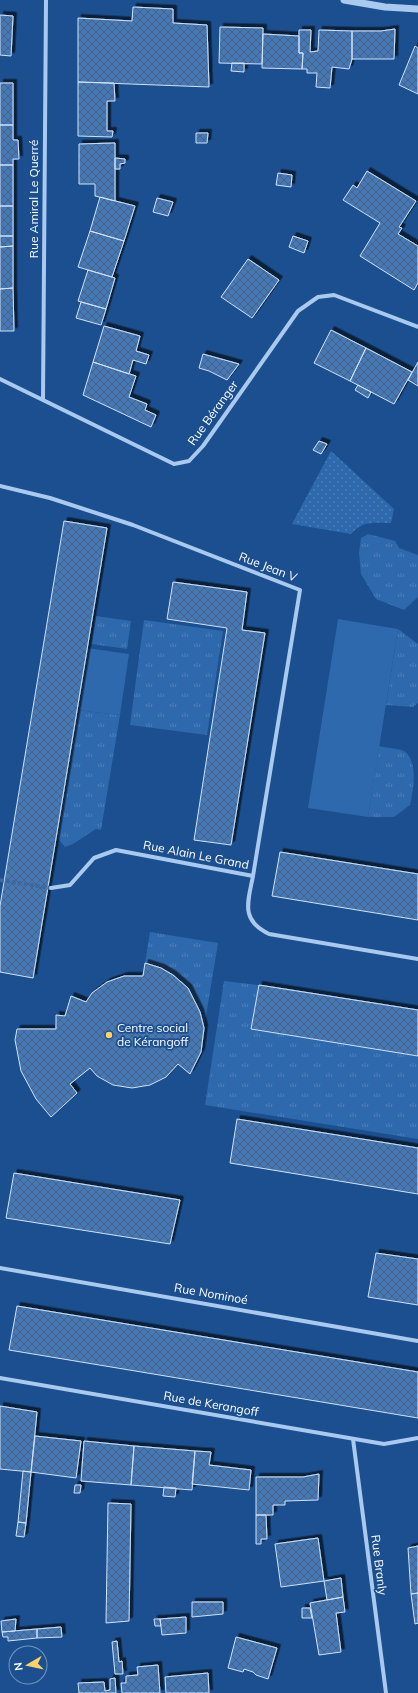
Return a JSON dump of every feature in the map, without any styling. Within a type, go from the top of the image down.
[{"type":"street","name":"Rue Amiral Le Querré","points":[[43,399],[46,0]]},
{"type":"street","points":[[344,0],[385,7],[418,9]]},
{"type":"street","name":"Rue Béranger","points":[[0,379],[174,464],[189,461],[203,446],[298,311],[318,296],[334,295],[418,327]]},
{"type":"street","name":"Rue Jean V","points":[[0,486],[50,498],[134,525],[300,590],[253,876]]},
{"type":"street","name":"Rue Alain Le Grand","points":[[51,888],[70,885],[94,858],[116,850],[253,876],[248,899],[249,918],[258,929],[269,934],[418,959]]},
{"type":"street","name":"Rue Nominoé","points":[[0,1268],[418,1341]]},
{"type":"street","name":"Rue de Kerangoff","points":[[0,1378],[384,1444],[418,1438]]},
{"type":"street","name":"Rue Branly","points":[[353,1439],[386,1693]]},
{"type":"green space","points":[[331,451],[394,509],[391,523],[364,524],[351,534],[292,524]]},
{"type":"green space","points":[[368,534],[395,541],[399,548],[418,555],[418,597],[404,610],[376,599],[361,574],[359,553],[361,538]]},
{"type":"green space","points":[[96,616],[131,621],[127,649],[92,644]]},
{"type":"green space","points":[[338,619],[398,629],[368,817],[308,808]]},
{"type":"green space","points":[[144,620],[223,631],[207,735],[130,725]]},
{"type":"green space","points":[[398,629],[418,644],[418,703],[413,707],[386,705]]},
{"type":"green space","points":[[87,648],[129,654],[120,715],[77,710]]},
{"type":"green space","points":[[77,710],[120,715],[101,830],[96,829],[73,844],[65,847],[56,836]]},
{"type":"green space","points":[[379,746],[404,751],[408,755],[413,768],[414,783],[410,805],[394,817],[368,817]]},
{"type":"green space","points":[[150,932],[218,943],[204,1028],[201,1016],[185,986],[168,972],[145,963]]},
{"type":"green space","points":[[224,981],[259,985],[251,1029],[418,1056],[418,1139],[205,1105]]},
{"type":"building","points":[[133,7],[173,9],[173,23],[207,25],[209,87],[78,82],[78,18],[132,21]]},
{"type":"building","points":[[0,15],[13,16],[11,56],[0,55]]},
{"type":"building","points":[[220,27],[263,28],[262,64],[219,63]]},
{"type":"building","points":[[395,29],[394,59],[352,59],[352,31],[381,31]]},
{"type":"building","points":[[299,30],[311,30],[310,52],[318,51],[319,30],[352,31],[352,59],[349,69],[332,67],[330,88],[316,87],[317,73],[307,73],[307,69],[302,69],[303,53],[299,53]]},
{"type":"building","points":[[263,34],[299,36],[299,53],[303,53],[302,69],[262,68]]},
{"type":"building","points":[[415,46],[418,48],[418,94],[399,85]]},
{"type":"building","points":[[232,63],[244,63],[244,72],[231,71]]},
{"type":"building","points":[[78,82],[114,83],[115,101],[107,101],[107,131],[113,131],[112,137],[78,136]]},
{"type":"building","points":[[0,83],[13,83],[13,125],[0,125]]},
{"type":"building","points":[[0,125],[13,125],[13,140],[18,140],[19,159],[13,159],[13,165],[0,165]]},
{"type":"building","points":[[196,133],[208,133],[207,143],[196,143]]},
{"type":"building","points":[[115,143],[115,201],[95,196],[95,184],[79,184],[79,144]]},
{"type":"building","points":[[115,158],[125,159],[125,163],[120,164],[120,169],[115,169]]},
{"type":"building","points":[[0,165],[13,165],[13,206],[0,206]]},
{"type":"building","points":[[367,171],[416,201],[399,227],[402,228],[398,234],[418,246],[418,283],[414,290],[360,256],[380,223],[343,200],[353,185],[357,188]]},
{"type":"building","points":[[278,173],[292,175],[291,187],[276,185]]},
{"type":"building","points":[[100,197],[135,206],[124,241],[90,231]]},
{"type":"building","points":[[157,198],[173,202],[168,216],[153,212]]},
{"type":"building","points":[[0,206],[13,206],[13,236],[0,236]]},
{"type":"building","points":[[90,231],[124,241],[112,277],[78,267]]},
{"type":"building","points":[[0,236],[13,236],[13,246],[0,247]]},
{"type":"building","points":[[293,236],[308,241],[304,253],[289,247]]},
{"type":"building","points":[[13,246],[13,288],[0,289],[0,247]]},
{"type":"building","points":[[248,259],[279,280],[252,318],[221,297]]},
{"type":"building","points":[[88,270],[115,278],[106,309],[78,301]]},
{"type":"building","points":[[13,288],[14,331],[0,331],[0,289]]},
{"type":"building","points":[[81,302],[106,309],[101,325],[76,318]]},
{"type":"building","points":[[104,326],[140,336],[136,351],[149,355],[146,364],[133,360],[129,374],[93,362]]},
{"type":"building","points":[[331,330],[366,348],[350,381],[314,363]]},
{"type":"building","points":[[366,348],[412,372],[394,404],[350,381]]},
{"type":"building","points":[[203,354],[239,364],[227,380],[199,368]]},
{"type":"building","points":[[93,362],[136,376],[129,397],[147,404],[145,410],[156,415],[151,427],[83,395]]},
{"type":"building","points":[[418,362],[418,386],[408,380]]},
{"type":"building","points":[[358,385],[371,392],[368,398],[355,390]]},
{"type":"building","points":[[319,441],[327,444],[321,454],[313,450]]},
{"type":"building","points":[[64,521],[107,528],[33,978],[0,972],[0,906]]},
{"type":"building","points":[[173,582],[247,592],[242,630],[265,633],[231,845],[194,840],[227,628],[167,619]]},
{"type":"building","points":[[280,852],[418,874],[418,920],[272,896]]},
{"type":"building","name":"Centre social de Kérangoff","points":[[145,963],[161,968],[173,975],[188,988],[200,1012],[204,1028],[201,1052],[190,1074],[178,1064],[166,1077],[150,1085],[132,1088],[113,1085],[97,1076],[90,1068],[70,1084],[77,1093],[51,1117],[36,1099],[21,1071],[15,1040],[17,1029],[56,1029],[56,1015],[65,1016],[71,996],[86,1002],[92,993],[107,982],[124,976],[143,976]]},
{"type":"building","points":[[259,985],[418,1010],[418,1056],[251,1029]]},
{"type":"building","points":[[237,1119],[418,1148],[418,1194],[230,1163]]},
{"type":"building","points":[[14,1173],[180,1200],[170,1244],[6,1218]]},
{"type":"building","points":[[376,1253],[418,1259],[418,1305],[368,1297]]},
{"type":"building","points":[[17,1306],[418,1372],[418,1418],[9,1350]]},
{"type":"building","points":[[0,1406],[37,1412],[31,1472],[0,1469]]},
{"type":"building","points":[[35,1436],[81,1441],[76,1478],[31,1472]]},
{"type":"building","points":[[84,1441],[134,1446],[131,1485],[81,1481]]},
{"type":"building","points":[[134,1446],[195,1451],[192,1490],[131,1485]]},
{"type":"building","points":[[195,1451],[211,1452],[209,1465],[251,1470],[249,1490],[192,1484]]},
{"type":"building","points":[[23,1471],[31,1472],[26,1523],[18,1522]]},
{"type":"building","points":[[319,1474],[318,1500],[285,1501],[285,1505],[273,1505],[273,1515],[256,1515],[256,1477],[303,1477]]},
{"type":"building","points":[[75,1485],[81,1485],[80,1493],[74,1493]]},
{"type":"building","points":[[164,1487],[176,1488],[175,1497],[163,1496]]},
{"type":"building","points":[[108,1503],[131,1504],[129,1621],[106,1623]]},
{"type":"building","points":[[256,1515],[266,1515],[267,1539],[261,1539],[261,1544],[256,1544]]},
{"type":"building","points":[[18,1522],[26,1523],[24,1537],[16,1536]]},
{"type":"building","points":[[318,1538],[324,1581],[281,1587],[275,1544]]},
{"type":"building","points":[[418,1546],[418,1593],[411,1594],[408,1548]]},
{"type":"building","points":[[341,1578],[343,1597],[327,1600],[324,1581]]},
{"type":"building","points":[[418,1593],[418,1623],[415,1624],[411,1594]]},
{"type":"building","points":[[343,1597],[345,1612],[336,1613],[341,1652],[319,1655],[310,1603]]},
{"type":"building","points":[[192,1602],[223,1602],[223,1614],[192,1617]]},
{"type":"building","points":[[302,1608],[310,1608],[312,1618],[302,1618]]},
{"type":"building","points":[[186,1617],[186,1633],[162,1635],[160,1619]]},
{"type":"building","points":[[16,1619],[15,1631],[2,1632],[1,1621]]},
{"type":"building","points":[[154,1619],[160,1619],[161,1626],[155,1626]]},
{"type":"building","points":[[61,1627],[62,1637],[37,1638],[37,1629]]},
{"type":"building","points":[[37,1629],[37,1638],[8,1641],[8,1637],[3,1637],[2,1632]]},
{"type":"building","points":[[236,1637],[277,1648],[268,1679],[244,1669],[243,1672],[228,1668]]},
{"type":"building","points":[[117,1641],[119,1662],[122,1661],[123,1674],[115,1674],[112,1642]]},
{"type":"building","points":[[158,1665],[160,1693],[122,1693],[121,1683],[126,1683],[126,1676],[138,1675],[137,1667]]},
{"type":"building","points":[[208,1673],[209,1693],[166,1693],[165,1677]]},
{"type":"building","points":[[115,1678],[116,1693],[79,1693],[78,1683],[104,1682],[105,1691],[110,1690],[110,1679]]},
{"type":"tunnel","points":[[0,880],[51,888]]},
{"type":"place","name":"Centre social de Kérangoff","points":[[109,1035]]}]
